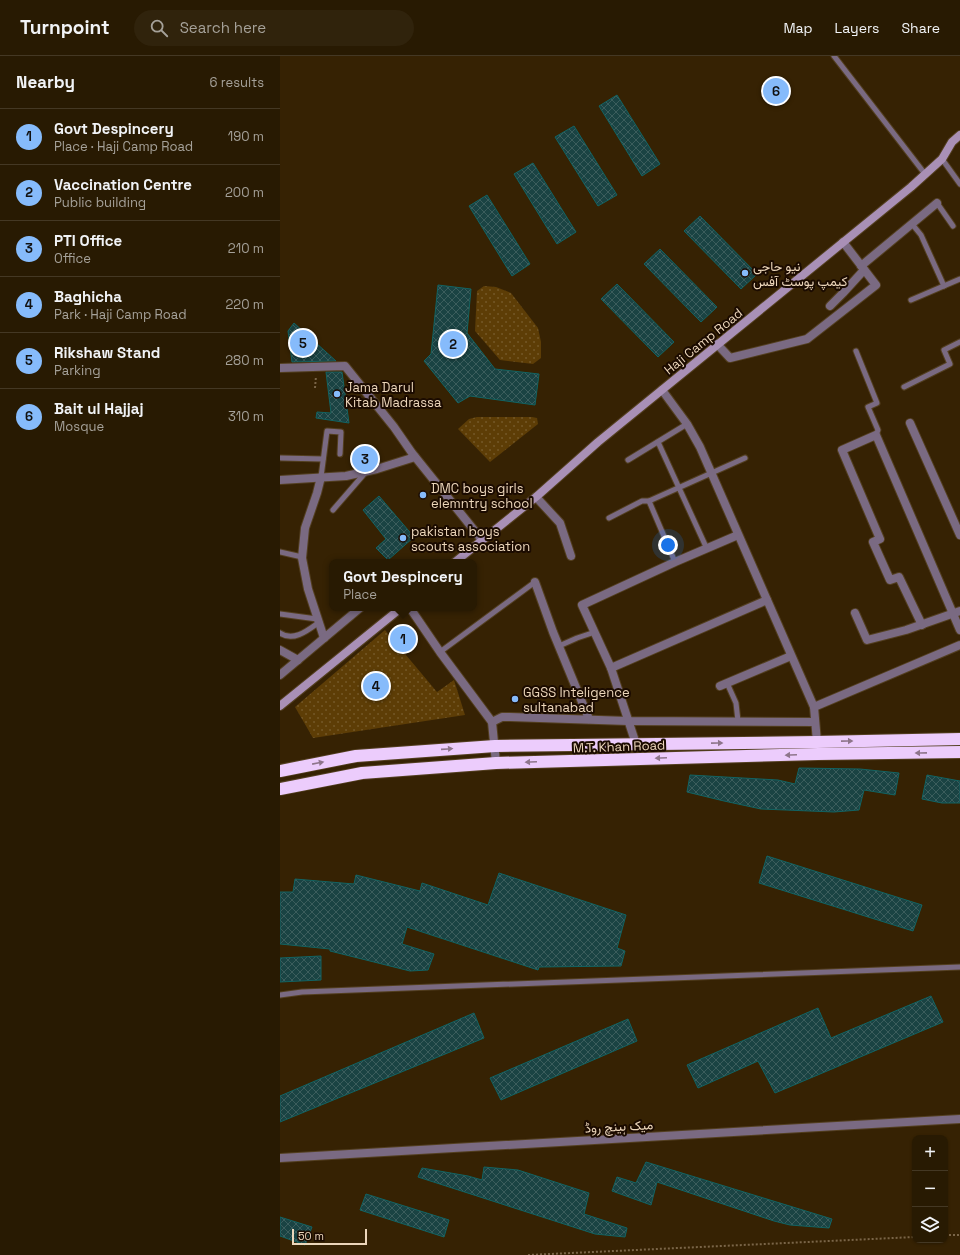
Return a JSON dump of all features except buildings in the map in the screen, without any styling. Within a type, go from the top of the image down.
[{"type":"highway","name":"M.T. Khan Road","points":[[280,771],[356,756],[495,746],[960,739]]},
{"type":"highway","name":"M.T. Khan Road","points":[[280,789],[362,773],[496,763],[818,754],[960,752]]},
{"type":"street","name":"Haji Camp Road","points":[[459,559],[536,497],[598,442],[925,174],[942,159],[952,142],[960,135]]},
{"type":"street","points":[[830,306],[843,293],[862,268],[937,203]]},
{"type":"street","points":[[717,344],[730,358],[807,339],[876,285],[842,242]]},
{"type":"street","points":[[280,368],[345,366],[389,421],[415,457],[482,540]]},
{"type":"street","points":[[662,390],[687,424],[700,447],[712,474],[814,707],[817,742]]},
{"type":"street","points":[[910,423],[960,535]]},
{"type":"street","points":[[922,625],[899,577],[890,580],[873,542],[880,538],[842,450],[876,435],[957,613],[960,630]]},
{"type":"street","points":[[280,480],[346,476],[377,469],[415,457]]},
{"type":"street","points":[[321,478],[305,528],[302,556],[308,589],[324,638]]},
{"type":"street","points":[[536,497],[560,523],[570,556]]},
{"type":"street","points":[[636,744],[611,668],[582,605],[674,562],[738,535]]},
{"type":"street","points":[[535,582],[589,719]]},
{"type":"street","points":[[611,668],[767,600]]},
{"type":"street","points":[[280,675],[356,611]]},
{"type":"street","points":[[280,706],[396,611]]},
{"type":"street","points":[[412,611],[440,652],[492,722],[496,763]]},
{"type":"street","points":[[855,613],[867,640],[922,625],[957,613]]},
{"type":"street","points":[[814,707],[960,645]]},
{"type":"street","points":[[280,650],[298,660]]},
{"type":"street","points":[[724,685],[792,656]]},
{"type":"street","points":[[492,722],[502,717],[628,721],[815,722]]},
{"type":"street","name":"میک ہینچ روڈ","points":[[280,1158],[960,1119]]},
{"type":"lane","points":[[834,56],[925,174]]},
{"type":"lane","points":[[942,159],[960,184]]},
{"type":"lane","points":[[937,203],[953,226]]},
{"type":"lane","points":[[912,224],[921,235],[944,286]]},
{"type":"lane","points":[[911,300],[960,279]]},
{"type":"lane","points":[[904,387],[950,364],[944,350],[960,342]]},
{"type":"lane","points":[[856,351],[877,403],[868,407],[878,430],[876,435]]},
{"type":"lane","points":[[628,460],[687,424]]},
{"type":"lane","points":[[321,478],[327,430],[341,432],[340,454]]},
{"type":"lane","points":[[658,442],[707,548]]},
{"type":"lane","points":[[281,458],[323,459]]},
{"type":"lane","points":[[609,518],[642,501],[649,501],[745,458]]},
{"type":"lane","points":[[332,510],[365,472]]},
{"type":"lane","points":[[649,501],[674,562]]},
{"type":"lane","points":[[280,552],[302,556]]},
{"type":"lane","points":[[440,652],[535,582]]},
{"type":"lane","points":[[280,614],[318,621]]},
{"type":"lane","points":[[280,633],[285,636],[293,637],[318,621]]},
{"type":"lane","points":[[559,646],[595,632]]},
{"type":"lane","points":[[724,685],[736,703],[738,721]]},
{"type":"lane","points":[[280,995],[302,992],[960,967]]},
{"type":"path","points":[[315,388],[317,367]]},
{"type":"path","points":[[948,1235],[960,1235]]},
{"type":"path","points":[[528,1255],[912,1237]]},
{"type":"shaded area","points":[[484,286],[496,287],[511,293],[538,328],[541,342],[541,358],[533,364],[500,360],[475,331],[477,291]]},
{"type":"shaded area","points":[[477,417],[532,417],[537,418],[538,424],[490,462],[458,429],[469,419]]},
{"type":"shaded area","points":[[385,630],[437,692],[454,680],[465,715],[313,738],[295,707]]},
{"type":"place","name":"Bait ul Hajjaj","points":[[776,91]]},
{"type":"place","name":"نیو حاجی کیمپ پوسٹ آفس","points":[[745,273]]},
{"type":"place","name":"Rikshaw Stand","points":[[303,343]]},
{"type":"place","name":"Vaccination Centre","points":[[453,344]]},
{"type":"place","name":"Jama Darul Kitab Madrassa","points":[[337,394]]},
{"type":"place","name":"PTI Office","points":[[365,459]]},
{"type":"place","name":"DMC boys girls elemntry school","points":[[423,495]]},
{"type":"place","name":"pakistan boys scouts association","points":[[403,538]]},
{"type":"place","name":"Govt Despincery","points":[[403,639]]},
{"type":"place","name":"Baghicha","points":[[376,686]]},
{"type":"place","name":"GGSS Inteligence sultanabad","points":[[515,699]]}]
